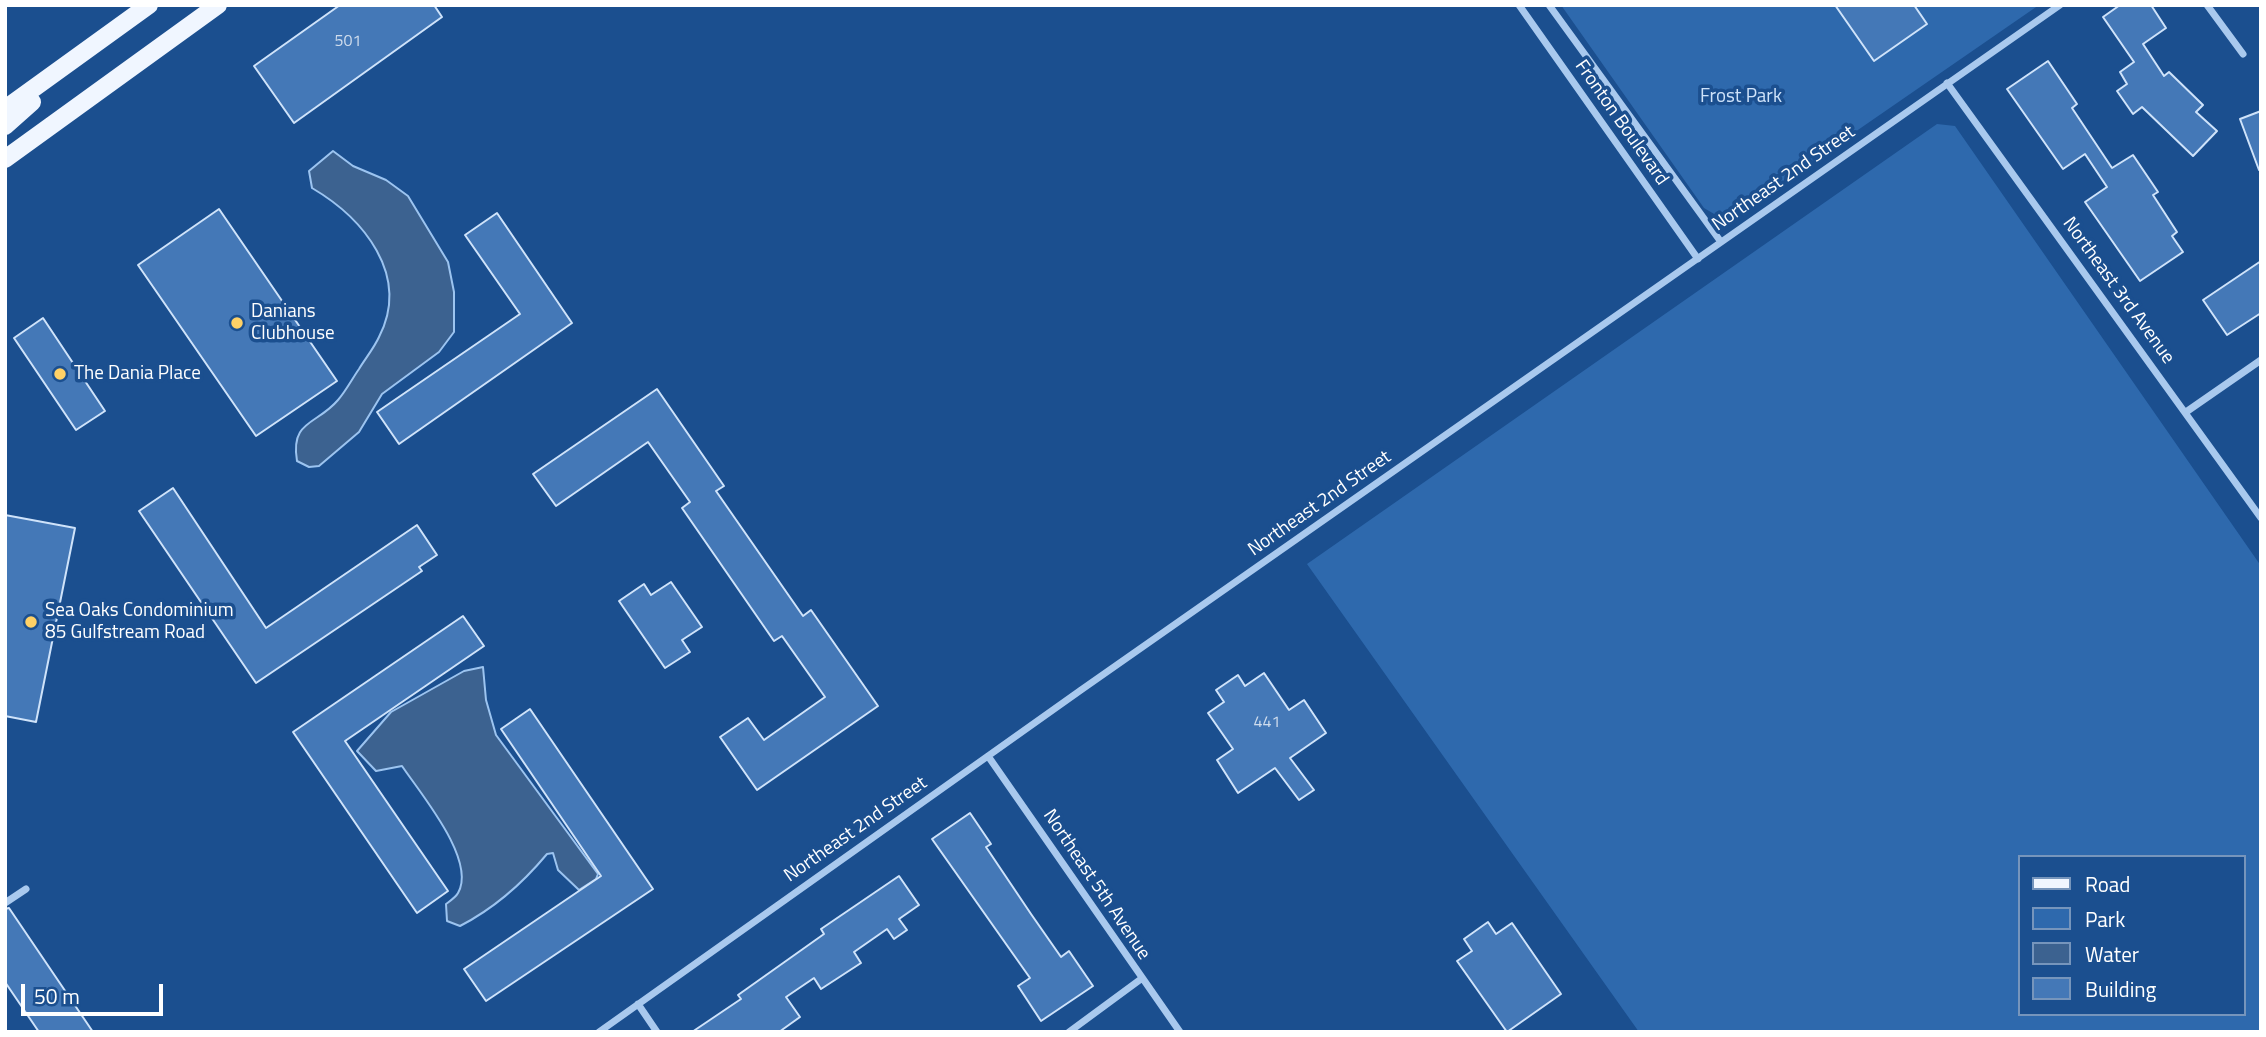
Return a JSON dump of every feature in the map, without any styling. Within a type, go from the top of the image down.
[{"type":"main road","points":[[5,109],[149,5]]},
{"type":"main road","points":[[5,159],[218,5]]},
{"type":"main road","points":[[5,126],[114,31]]},
{"type":"street","name":"Fronton Boulevard","points":[[1519,5],[1698,259]]},
{"type":"street","name":"Fronton Boulevard","points":[[1549,5],[1721,242]]},
{"type":"street","name":"Northeast 2nd Street","points":[[599,1032],[988,755],[2060,5]]},
{"type":"street","points":[[2207,5],[2243,54]]},
{"type":"street","name":"Northeast 3rd Avenue","points":[[1947,83],[2261,518]]},
{"type":"street","points":[[2186,412],[2261,360]]},
{"type":"street","name":"Northeast 5th Avenue","points":[[988,755],[1180,1032]]},
{"type":"street","points":[[5,903],[26,889]]},
{"type":"street","points":[[1069,1032],[1142,979]]},
{"type":"street","points":[[638,1004],[657,1032]]},
{"type":"green space","name":"Frost Park","points":[[1561,5],[2039,5],[1726,221],[1704,208]]},
{"type":"green space","points":[[1937,124],[1955,126],[2261,566],[2261,1032],[1639,1032],[1307,564]]},
{"type":"water","points":[[333,151],[353,166],[386,180],[408,196],[448,262],[454,292],[454,332],[439,352],[382,394],[359,432],[319,466],[309,467],[297,461],[296,448],[301,430],[338,400],[372,349],[387,314],[389,292],[377,250],[364,232],[331,200],[312,188],[309,171]]},
{"type":"water","points":[[483,667],[486,700],[496,735],[598,874],[596,879],[579,890],[558,870],[553,853],[547,854],[507,894],[460,926],[447,921],[446,904],[457,894],[462,879],[460,863],[444,827],[402,766],[376,771],[357,751],[391,712],[464,671]]},
{"type":"building","points":[[340,5],[434,5],[442,17],[294,123],[254,66]]},
{"type":"building","points":[[1835,5],[1914,5],[1927,24],[1874,61]]},
{"type":"building","points":[[2120,5],[2151,5],[2166,28],[2143,44],[2164,76],[2169,72],[2203,105],[2196,112],[2217,131],[2193,156],[2142,107],[2133,114],[2117,91],[2127,84],[2120,72],[2134,62],[2103,17]]},
{"type":"building","points":[[2048,61],[2077,104],[2072,108],[2112,168],[2133,155],[2158,192],[2153,195],[2177,232],[2172,236],[2183,252],[2140,281],[2085,202],[2107,187],[2085,154],[2063,169],[2007,89]]},
{"type":"building","points":[[2261,111],[2261,170],[2259,170],[2240,119]]},
{"type":"building","name":"Danians Clubhouse","points":[[219,209],[337,381],[256,436],[138,265]]},
{"type":"building","points":[[497,213],[572,323],[399,444],[377,412],[520,314],[465,235]]},
{"type":"building","points":[[2261,261],[2261,313],[2227,335],[2203,300]]},
{"type":"building","name":"The Dania Place","points":[[43,318],[105,411],[76,430],[14,338]]},
{"type":"building","points":[[657,389],[724,486],[716,491],[803,616],[811,610],[878,706],[757,790],[720,737],[748,718],[764,740],[825,697],[782,636],[774,641],[682,508],[690,502],[648,442],[556,506],[533,474]]},
{"type":"building","points":[[173,488],[266,628],[417,525],[437,555],[419,567],[422,571],[256,683],[139,511]]},
{"type":"building","name":"Sea Oaks Condominium 85 Gulfstream Road","points":[[5,515],[75,528],[36,722],[5,716]]},
{"type":"building","points":[[671,582],[702,627],[682,640],[690,652],[665,668],[619,601],[644,584],[651,595]]},
{"type":"building","points":[[463,616],[484,646],[345,741],[448,891],[417,913],[293,732]]},
{"type":"building","points":[[1264,673],[1289,710],[1304,700],[1326,733],[1290,758],[1314,790],[1299,800],[1275,768],[1238,793],[1217,760],[1233,749],[1208,713],[1224,702],[1216,690],[1238,675],[1245,686]]},
{"type":"building","points":[[530,709],[653,889],[486,1001],[464,969],[601,876],[501,729]]},
{"type":"building","points":[[970,813],[991,844],[986,847],[1061,957],[1069,951],[1093,986],[1041,1021],[1018,986],[1030,978],[932,839]]},
{"type":"building","points":[[899,876],[919,905],[899,919],[907,930],[894,939],[887,929],[854,952],[861,963],[821,989],[814,978],[786,997],[800,1017],[779,1032],[692,1032],[741,999],[738,995],[824,934],[821,929]]},
{"type":"building","points":[[9,908],[93,1032],[39,1032],[5,982],[5,909]]},
{"type":"building","points":[[1488,922],[1496,934],[1512,923],[1561,994],[1507,1032],[1457,961],[1472,951],[1464,939]]},
{"type":"place","name":"Danians Clubhouse","points":[[237,323]]},
{"type":"place","name":"The Dania Place","points":[[60,374]]},
{"type":"place","name":"Sea Oaks Condominium 85 Gulfstream Road","points":[[31,622]]}]
